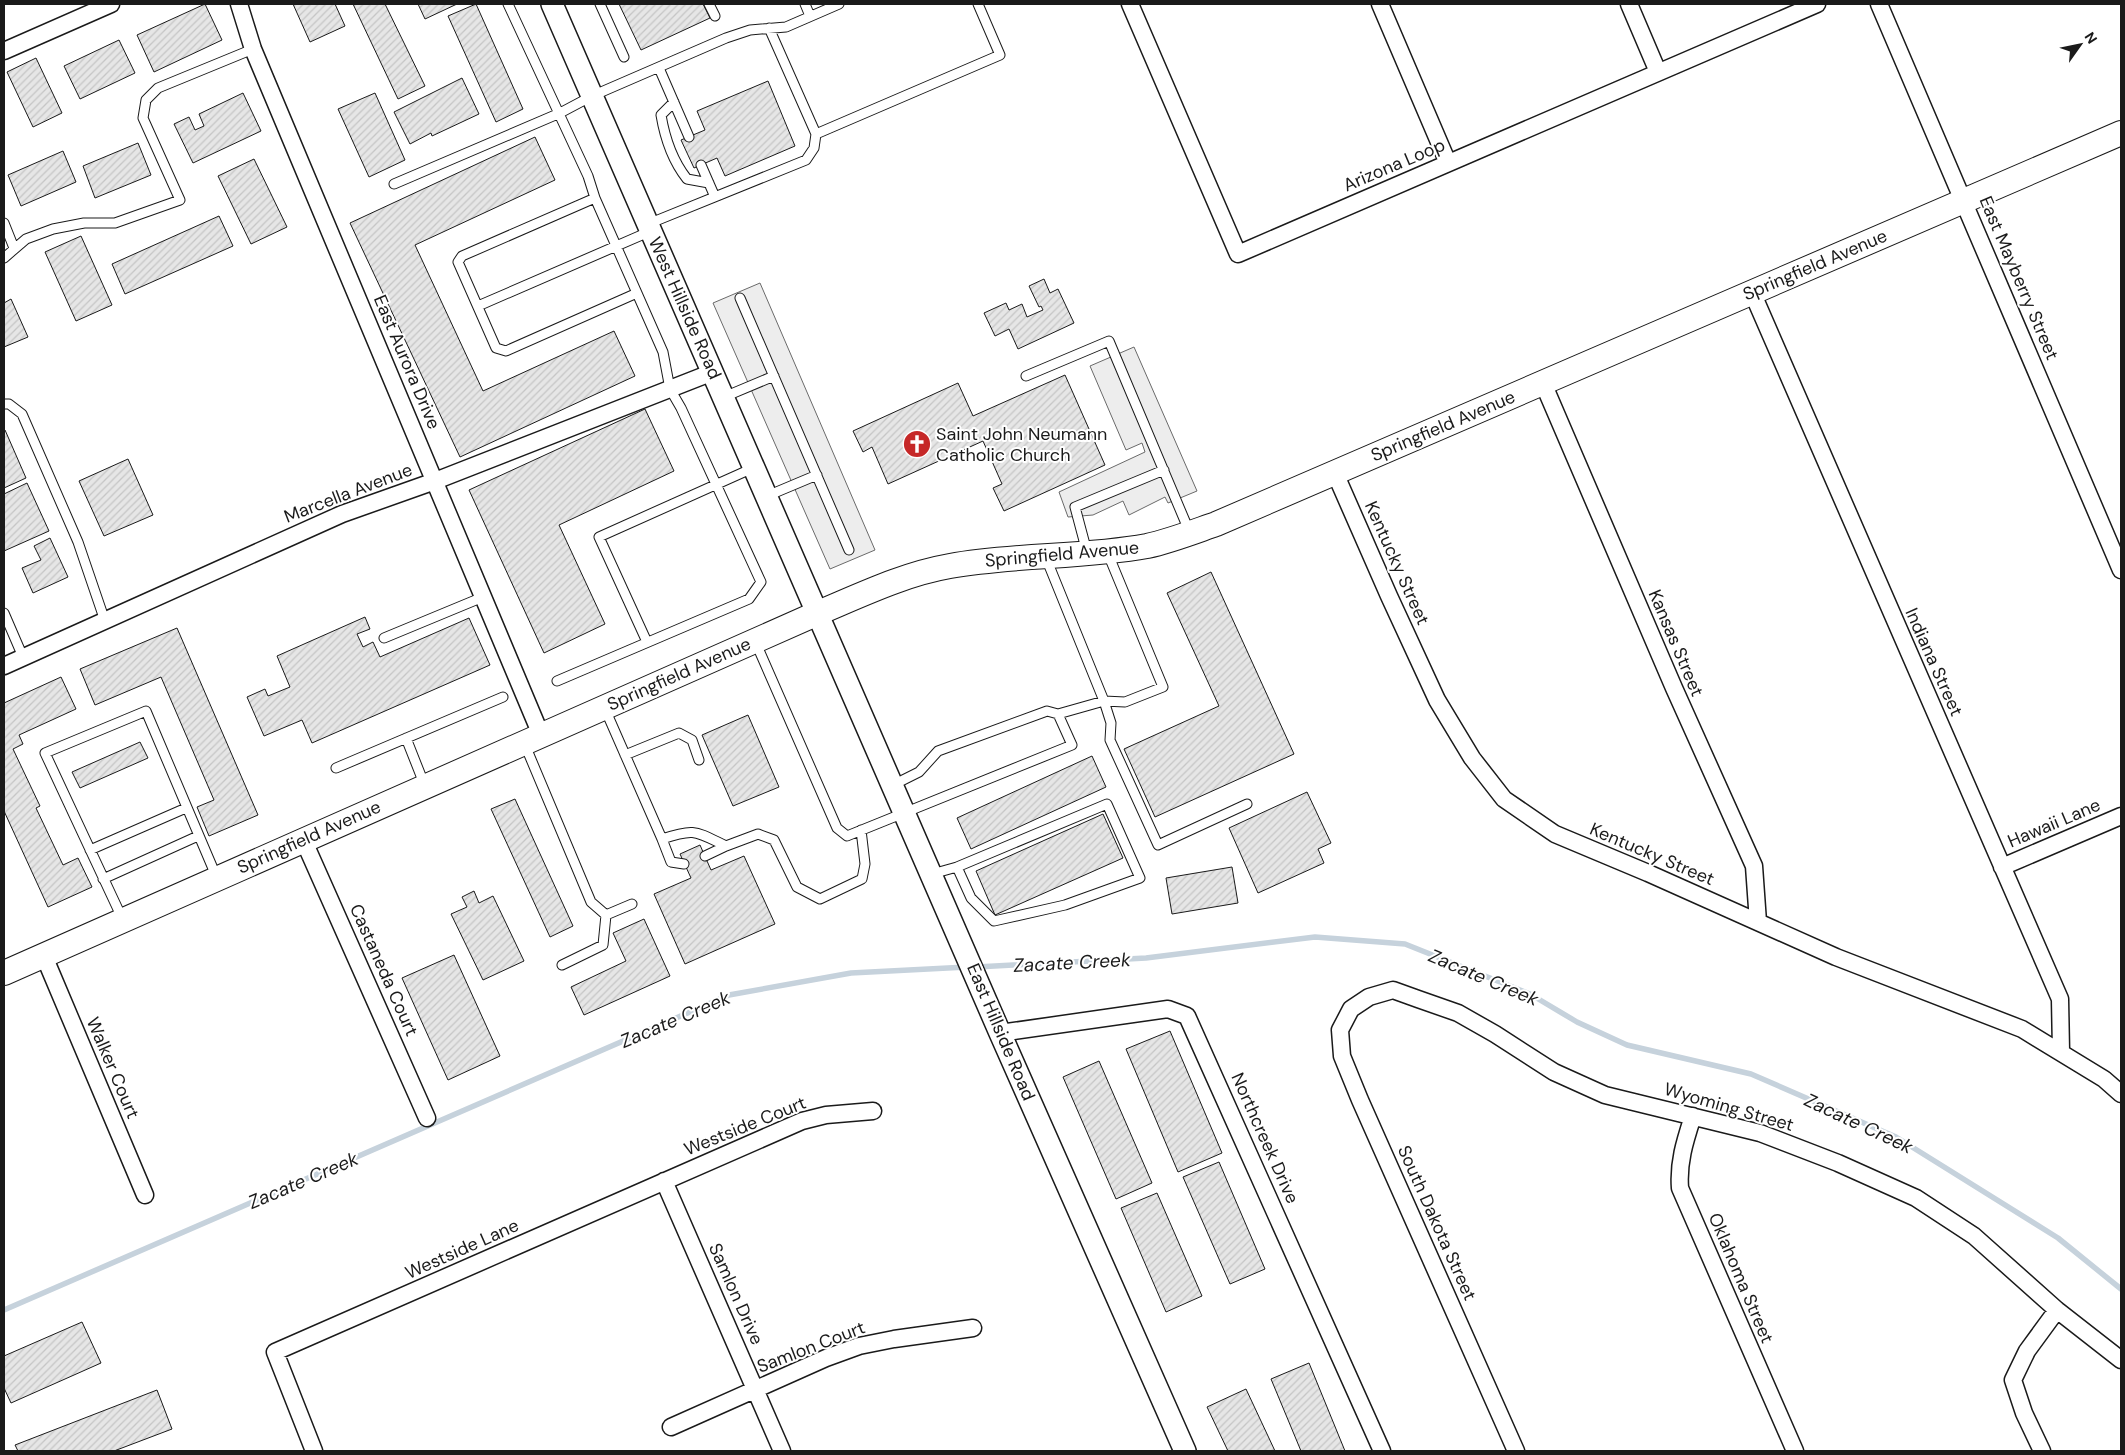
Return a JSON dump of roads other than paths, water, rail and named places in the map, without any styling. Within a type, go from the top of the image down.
[{"type":"main road","name":"Springfield Avenue","points":[[4,973],[532,738],[818,613],[914,574],[986,560],[1097,552],[1148,545],[1190,533],[1335,473],[2121,132]]},
{"type":"street","points":[[4,52],[111,4]]},
{"type":"street","name":"East Aurora Drive","points":[[239,4],[253,49],[483,597],[532,738]]},
{"type":"street","name":"West Hillside Road","points":[[552,4],[818,613]]},
{"type":"street","name":"Arizona Loop","points":[[1130,4],[1238,254],[1817,4]]},
{"type":"street","points":[[1380,4],[1448,163]]},
{"type":"street","points":[[1629,4],[1658,72]]},
{"type":"street","name":"East Mayberry Street","points":[[1879,4],[2121,570]]},
{"type":"street","name":"Indiana Street","points":[[1752,292],[2060,999],[2061,1051]]},
{"type":"street","name":"Marcella Avenue","points":[[4,666],[342,514],[435,481],[713,372]]},
{"type":"street","name":"Kansas Street","points":[[1543,383],[1674,688],[1754,866],[1758,922]]},
{"type":"street","name":"Kentucky Street","points":[[1335,473],[1437,700],[1472,758],[1504,799],[1555,834],[1836,957],[2022,1029],[2061,1051],[2104,1079],[2121,1094]]},
{"type":"street","name":"East Hillside Road","points":[[818,613],[985,993],[1000,1033],[1185,1451]]},
{"type":"street","name":"Hawaii Lane","points":[[2002,867],[2121,816]]},
{"type":"street","name":"Castaneda Court","points":[[303,839],[427,1118]]},
{"type":"street","name":"Walker Court","points":[[44,956],[145,1195]]},
{"type":"street","name":"Wyoming Street","points":[[1351,1010],[1369,997],[1393,990],[1458,1013],[1554,1072],[1605,1094],[1760,1133],[1838,1163],[1916,1198],[1974,1236],[2057,1310],[2121,1360]]},
{"type":"street","name":"Northcreek Drive","points":[[1000,1033],[1168,1009],[1187,1016],[1382,1451]]},
{"type":"street","name":"South Dakota Street","points":[[1351,1010],[1340,1030],[1342,1056],[1516,1451]]},
{"type":"street","name":"Westside Court","points":[[664,1181],[802,1121],[826,1115],[873,1111]]},
{"type":"street","name":"Oklahoma Street","points":[[1693,1116],[1682,1148],[1678,1170],[1680,1188],[1795,1451]]},
{"type":"street","name":"Westside Lane","points":[[314,1451],[275,1352],[664,1181]]},
{"type":"street","name":"Samlon Drive","points":[[664,1181],[782,1451]]},
{"type":"street","points":[[2042,1451],[2024,1414],[2013,1380],[2027,1350],[2057,1310]]},
{"type":"street","name":"Samlon Court","points":[[671,1427],[826,1358],[859,1346],[973,1328]]},
{"type":"lane","points":[[508,4],[560,113],[663,352],[670,389],[681,408],[761,582],[749,599],[557,681]]},
{"type":"lane","points":[[600,4],[624,57]]},
{"type":"lane","points":[[709,4],[715,16]]},
{"type":"lane","points":[[805,4],[810,16]]},
{"type":"lane","points":[[394,184],[560,113],[592,96],[726,38],[750,30],[786,27],[839,4]]},
{"type":"lane","points":[[816,134],[1000,55],[978,4]]},
{"type":"lane","points":[[478,306],[616,245],[714,197],[806,160],[814,148],[816,134],[769,28]]},
{"type":"lane","points":[[4,258],[26,239],[53,230],[84,223],[115,223],[180,200],[144,118],[146,100],[158,88],[253,49]]},
{"type":"lane","points":[[659,68],[689,137]]},
{"type":"lane","points":[[674,102],[661,115],[665,136],[678,167],[687,179],[708,184]]},
{"type":"lane","points":[[701,165],[714,197]]},
{"type":"lane","points":[[595,198],[462,256],[458,262],[496,348],[506,351],[637,293]]},
{"type":"lane","points":[[4,223],[14,248]]},
{"type":"lane","points":[[740,298],[850,550]]},
{"type":"lane","points":[[1026,376],[1109,341],[1190,533]]},
{"type":"lane","points":[[724,398],[774,376]]},
{"type":"lane","points":[[4,404],[9,404],[22,414],[78,542],[105,621]]},
{"type":"lane","points":[[647,642],[599,537],[716,483],[754,468]]},
{"type":"lane","points":[[893,785],[919,772],[938,751],[1046,711],[1058,714],[1104,701],[1124,702],[1163,687],[1075,507],[1164,470]]},
{"type":"lane","points":[[767,496],[817,475]]},
{"type":"lane","points":[[1045,556],[1104,701],[1111,723],[1110,740],[1158,845],[1247,804]]},
{"type":"lane","points":[[384,638],[483,597]]},
{"type":"lane","points":[[4,613],[23,658]]},
{"type":"lane","points":[[755,641],[837,828],[847,836],[1072,745],[1058,714]]},
{"type":"lane","points":[[336,768],[503,697]]},
{"type":"lane","points":[[604,707],[671,862],[684,864]]},
{"type":"lane","points":[[123,920],[46,753],[146,711],[217,878]]},
{"type":"lane","points":[[625,755],[679,733],[692,740],[699,760]]},
{"type":"lane","points":[[406,738],[425,786]]},
{"type":"lane","points":[[532,738],[591,902],[606,915]]},
{"type":"lane","points":[[932,874],[956,867],[1107,804],[1140,878],[1065,905],[994,921],[971,898],[956,867]]},
{"type":"lane","points":[[90,850],[186,808]]},
{"type":"lane","points":[[705,856],[758,834],[774,840],[797,887],[820,899],[862,879],[865,864],[861,830]]},
{"type":"lane","points":[[662,839],[687,831],[701,834],[726,846]]},
{"type":"lane","points":[[103,879],[198,836]]},
{"type":"lane","points":[[606,915],[632,904]]},
{"type":"lane","points":[[562,965],[603,945],[606,915]]},
{"type":"waterway","name":"Zacate Creek","points":[[976,967],[1146,958],[1315,937],[1405,944],[1530,994],[1577,1022],[1627,1045],[1751,1074],[1896,1137],[2058,1238],[2121,1289]]},
{"type":"waterway","name":"Zacate Creek","points":[[4,1310],[729,995],[851,973],[967,967]]},
{"type":"place","name":"Saint John Neumann Catholic Church","points":[[917,444]]}]
